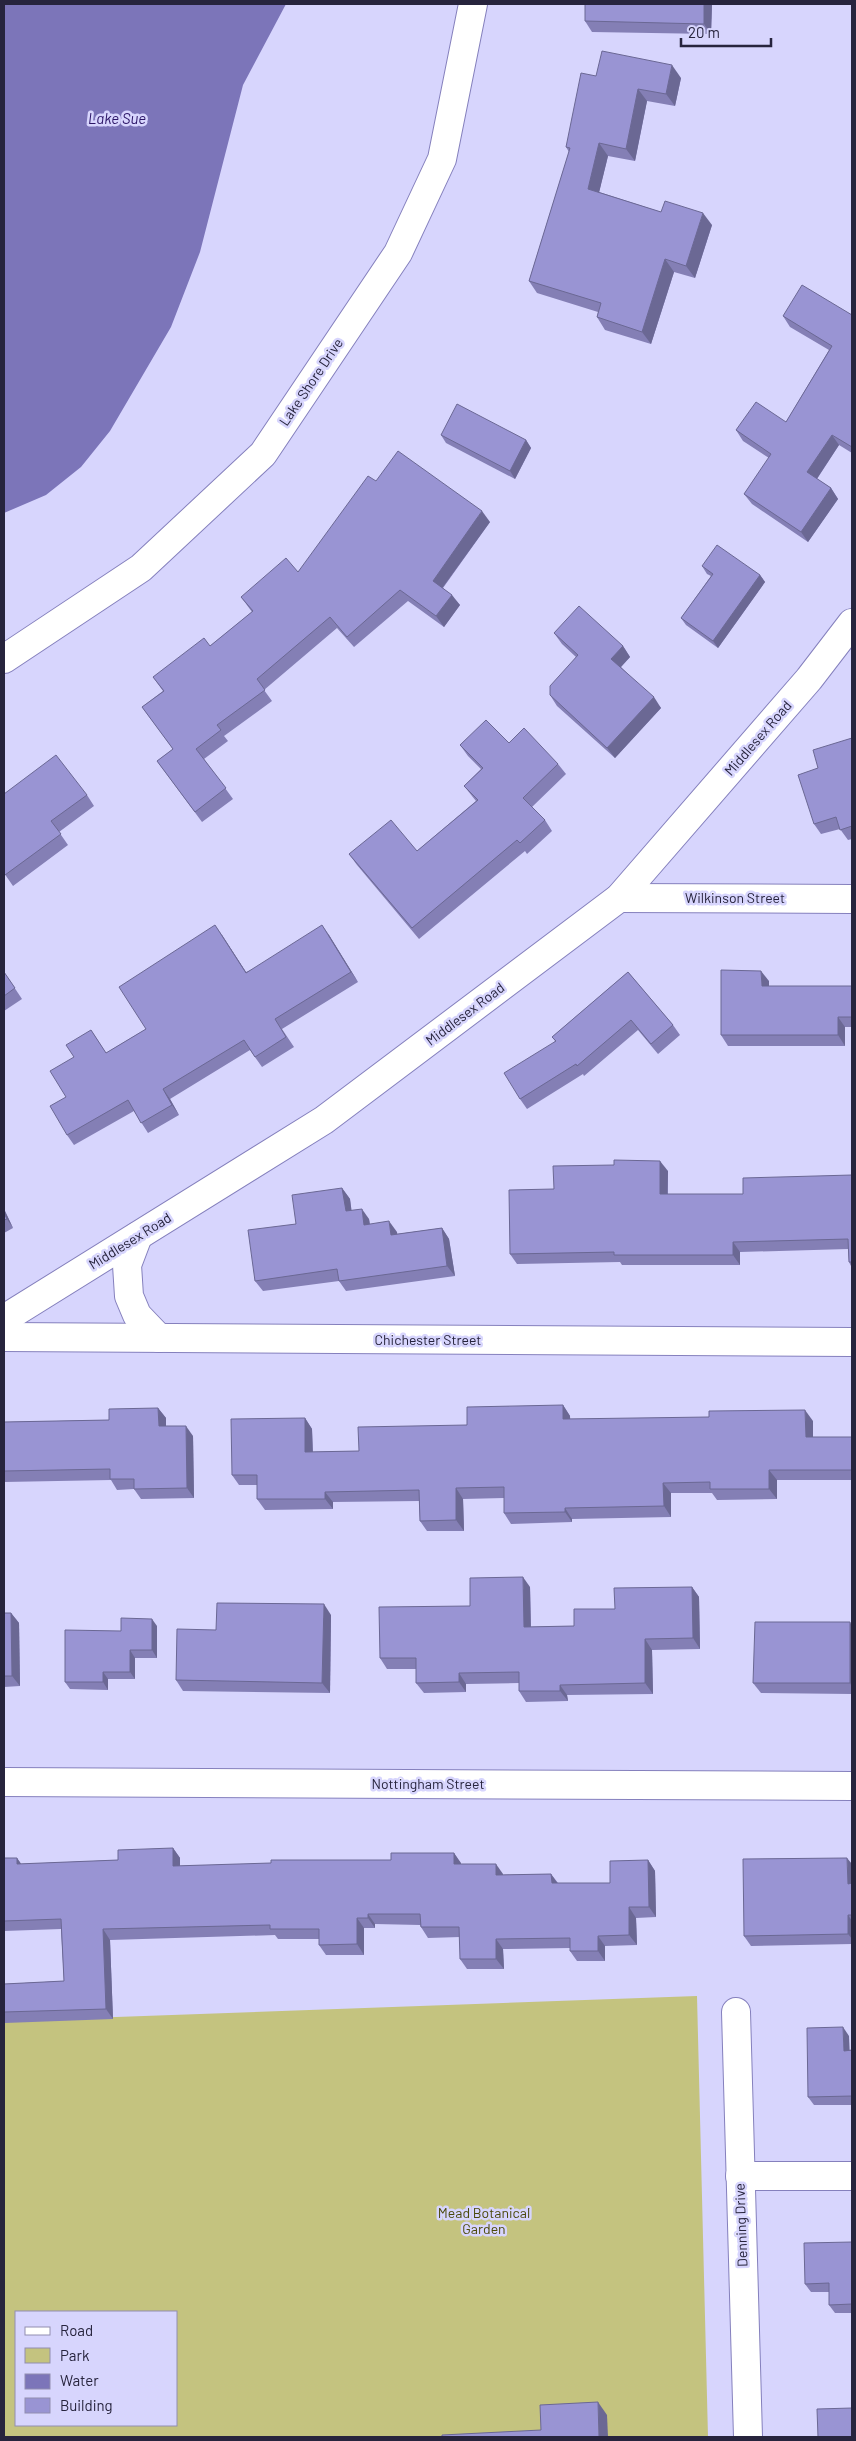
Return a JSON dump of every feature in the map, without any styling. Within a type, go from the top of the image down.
[{"type":"street","name":"Lake Shore Drive","points":[[4,659],[141,568],[263,454],[402,245],[442,159],[473,4]]},
{"type":"street","name":"Middlesex Road","points":[[4,1319],[324,1120],[619,898],[809,679],[852,623]]},
{"type":"street","name":"Wilkinson Street","points":[[619,898],[852,899]]},
{"type":"street","points":[[138,1236],[127,1266],[129,1296],[137,1315],[158,1338]]},
{"type":"street","name":"Chichester Street","points":[[4,1337],[852,1342]]},
{"type":"street","name":"Nottingham Street","points":[[4,1782],[852,1786]]},
{"type":"street","name":"Denning Drive","points":[[736,2012],[748,2437]]},
{"type":"street","points":[[740,2176],[852,2176]]},
{"type":"green space","name":"Mead Botanical Garden","points":[[697,1996],[708,2437],[4,2437],[4,2021]]},
{"type":"water","name":"Lake Sue","points":[[4,4],[286,4],[243,85],[200,252],[171,327],[110,431],[81,467],[46,495],[4,513]]},
{"type":"building","points":[[585,4],[704,4],[704,24],[585,21]]},
{"type":"building","points":[[602,51],[672,65],[666,94],[638,89],[626,149],[599,143],[588,189],[661,212],[665,201],[703,213],[686,266],[665,259],[642,332],[597,317],[601,303],[529,281],[570,148],[566,147],[581,73],[596,76]]},
{"type":"building","points":[[802,285],[852,315],[852,447],[832,435],[807,472],[831,488],[801,532],[744,494],[771,454],[736,430],[756,402],[786,422],[832,346],[783,316]]},
{"type":"building","points":[[457,404],[526,440],[510,471],[441,435]]},
{"type":"building","points":[[398,451],[482,511],[433,581],[452,595],[436,616],[400,590],[347,637],[330,617],[257,679],[265,690],[217,725],[221,730],[196,749],[226,788],[195,812],[157,761],[173,749],[142,707],[164,691],[153,677],[204,638],[210,646],[253,611],[241,597],[286,558],[298,572],[368,476],[376,481]]},
{"type":"building","points":[[717,545],[760,575],[713,641],[681,618],[713,574],[702,566]]},
{"type":"building","points":[[579,606],[623,646],[611,659],[654,697],[607,748],[550,695],[550,686],[578,655],[554,633]]},
{"type":"building","points":[[486,720],[509,743],[524,728],[558,764],[523,798],[545,820],[520,843],[517,840],[412,928],[349,854],[391,820],[417,851],[478,800],[464,786],[483,768],[460,745]]},
{"type":"building","points":[[852,738],[852,826],[840,830],[836,817],[814,824],[798,775],[818,768],[813,750]]},
{"type":"building","points":[[56,755],[87,795],[51,821],[61,834],[5,875],[4,794]]},
{"type":"building","points":[[215,925],[246,973],[322,925],[351,972],[275,1019],[286,1037],[255,1057],[244,1040],[163,1089],[172,1105],[141,1123],[128,1100],[67,1135],[50,1106],[66,1097],[50,1071],[74,1057],[66,1045],[91,1030],[106,1053],[146,1029],[119,987]]},
{"type":"building","points":[[721,970],[761,971],[762,986],[852,986],[852,1017],[838,1017],[838,1035],[721,1035]]},
{"type":"building","points":[[4,972],[15,988],[4,996]]},
{"type":"building","points":[[628,972],[673,1025],[651,1044],[631,1020],[577,1066],[576,1064],[520,1099],[504,1073],[556,1041],[552,1037]]},
{"type":"building","points":[[614,1160],[660,1161],[660,1194],[743,1194],[743,1178],[852,1175],[852,1262],[849,1262],[848,1239],[733,1242],[733,1255],[614,1255],[614,1252],[510,1254],[509,1190],[554,1189],[553,1166],[614,1165]]},
{"type":"building","points":[[342,1188],[346,1211],[362,1209],[364,1225],[389,1221],[391,1235],[442,1228],[447,1266],[339,1281],[337,1269],[255,1281],[248,1230],[296,1224],[292,1195]]},
{"type":"building","points":[[563,1405],[563,1419],[709,1417],[709,1411],[805,1410],[806,1437],[852,1437],[852,1470],[769,1470],[769,1489],[710,1489],[710,1482],[663,1483],[664,1506],[565,1508],[565,1512],[504,1513],[504,1487],[456,1488],[456,1520],[420,1521],[419,1490],[325,1492],[325,1499],[257,1499],[257,1475],[232,1475],[231,1419],[305,1418],[305,1452],[359,1451],[358,1427],[467,1425],[467,1407]]},
{"type":"building","points":[[158,1408],[159,1426],[186,1426],[187,1488],[134,1489],[134,1479],[110,1479],[110,1469],[4,1471],[4,1422],[109,1420],[109,1409]]},
{"type":"building","points":[[523,1577],[524,1627],[574,1626],[574,1609],[615,1609],[614,1588],[692,1587],[693,1638],[645,1639],[645,1683],[560,1685],[560,1691],[519,1691],[519,1672],[459,1673],[459,1682],[416,1683],[416,1658],[380,1658],[379,1607],[470,1606],[470,1578]]},
{"type":"building","points":[[217,1603],[324,1604],[322,1683],[176,1680],[177,1629],[216,1630]]},
{"type":"building","points":[[4,1613],[11,1613],[12,1676],[4,1676]]},
{"type":"building","points":[[121,1618],[152,1619],[152,1650],[130,1650],[130,1672],[103,1672],[103,1682],[65,1682],[65,1630],[121,1631]]},
{"type":"building","points":[[755,1622],[850,1622],[850,1683],[753,1683]]},
{"type":"building","points":[[173,1848],[173,1866],[271,1863],[271,1860],[391,1860],[391,1853],[454,1853],[454,1864],[496,1864],[496,1875],[551,1874],[552,1883],[610,1883],[610,1861],[648,1860],[649,1907],[629,1907],[629,1935],[598,1936],[598,1951],[570,1951],[570,1938],[496,1939],[496,1959],[460,1959],[459,1927],[421,1927],[420,1914],[368,1914],[368,1918],[357,1918],[357,1944],[319,1945],[319,1929],[270,1929],[270,1925],[103,1929],[106,2009],[4,2012],[4,1984],[64,1981],[61,1919],[4,1921],[4,1858],[17,1858],[17,1864],[118,1860],[118,1850]]},
{"type":"building","points":[[847,1858],[848,1884],[852,1883],[852,1915],[848,1915],[848,1934],[744,1936],[743,1859]]},
{"type":"building","points":[[843,2027],[844,2051],[852,2050],[852,2096],[808,2097],[807,2028]]},
{"type":"building","points":[[852,2242],[852,2304],[829,2305],[829,2283],[805,2284],[804,2243]]},
{"type":"building","points":[[598,2402],[599,2437],[442,2437],[442,2435],[541,2430],[540,2405]]},
{"type":"building","points":[[852,2408],[852,2437],[818,2437],[817,2409]]}]
